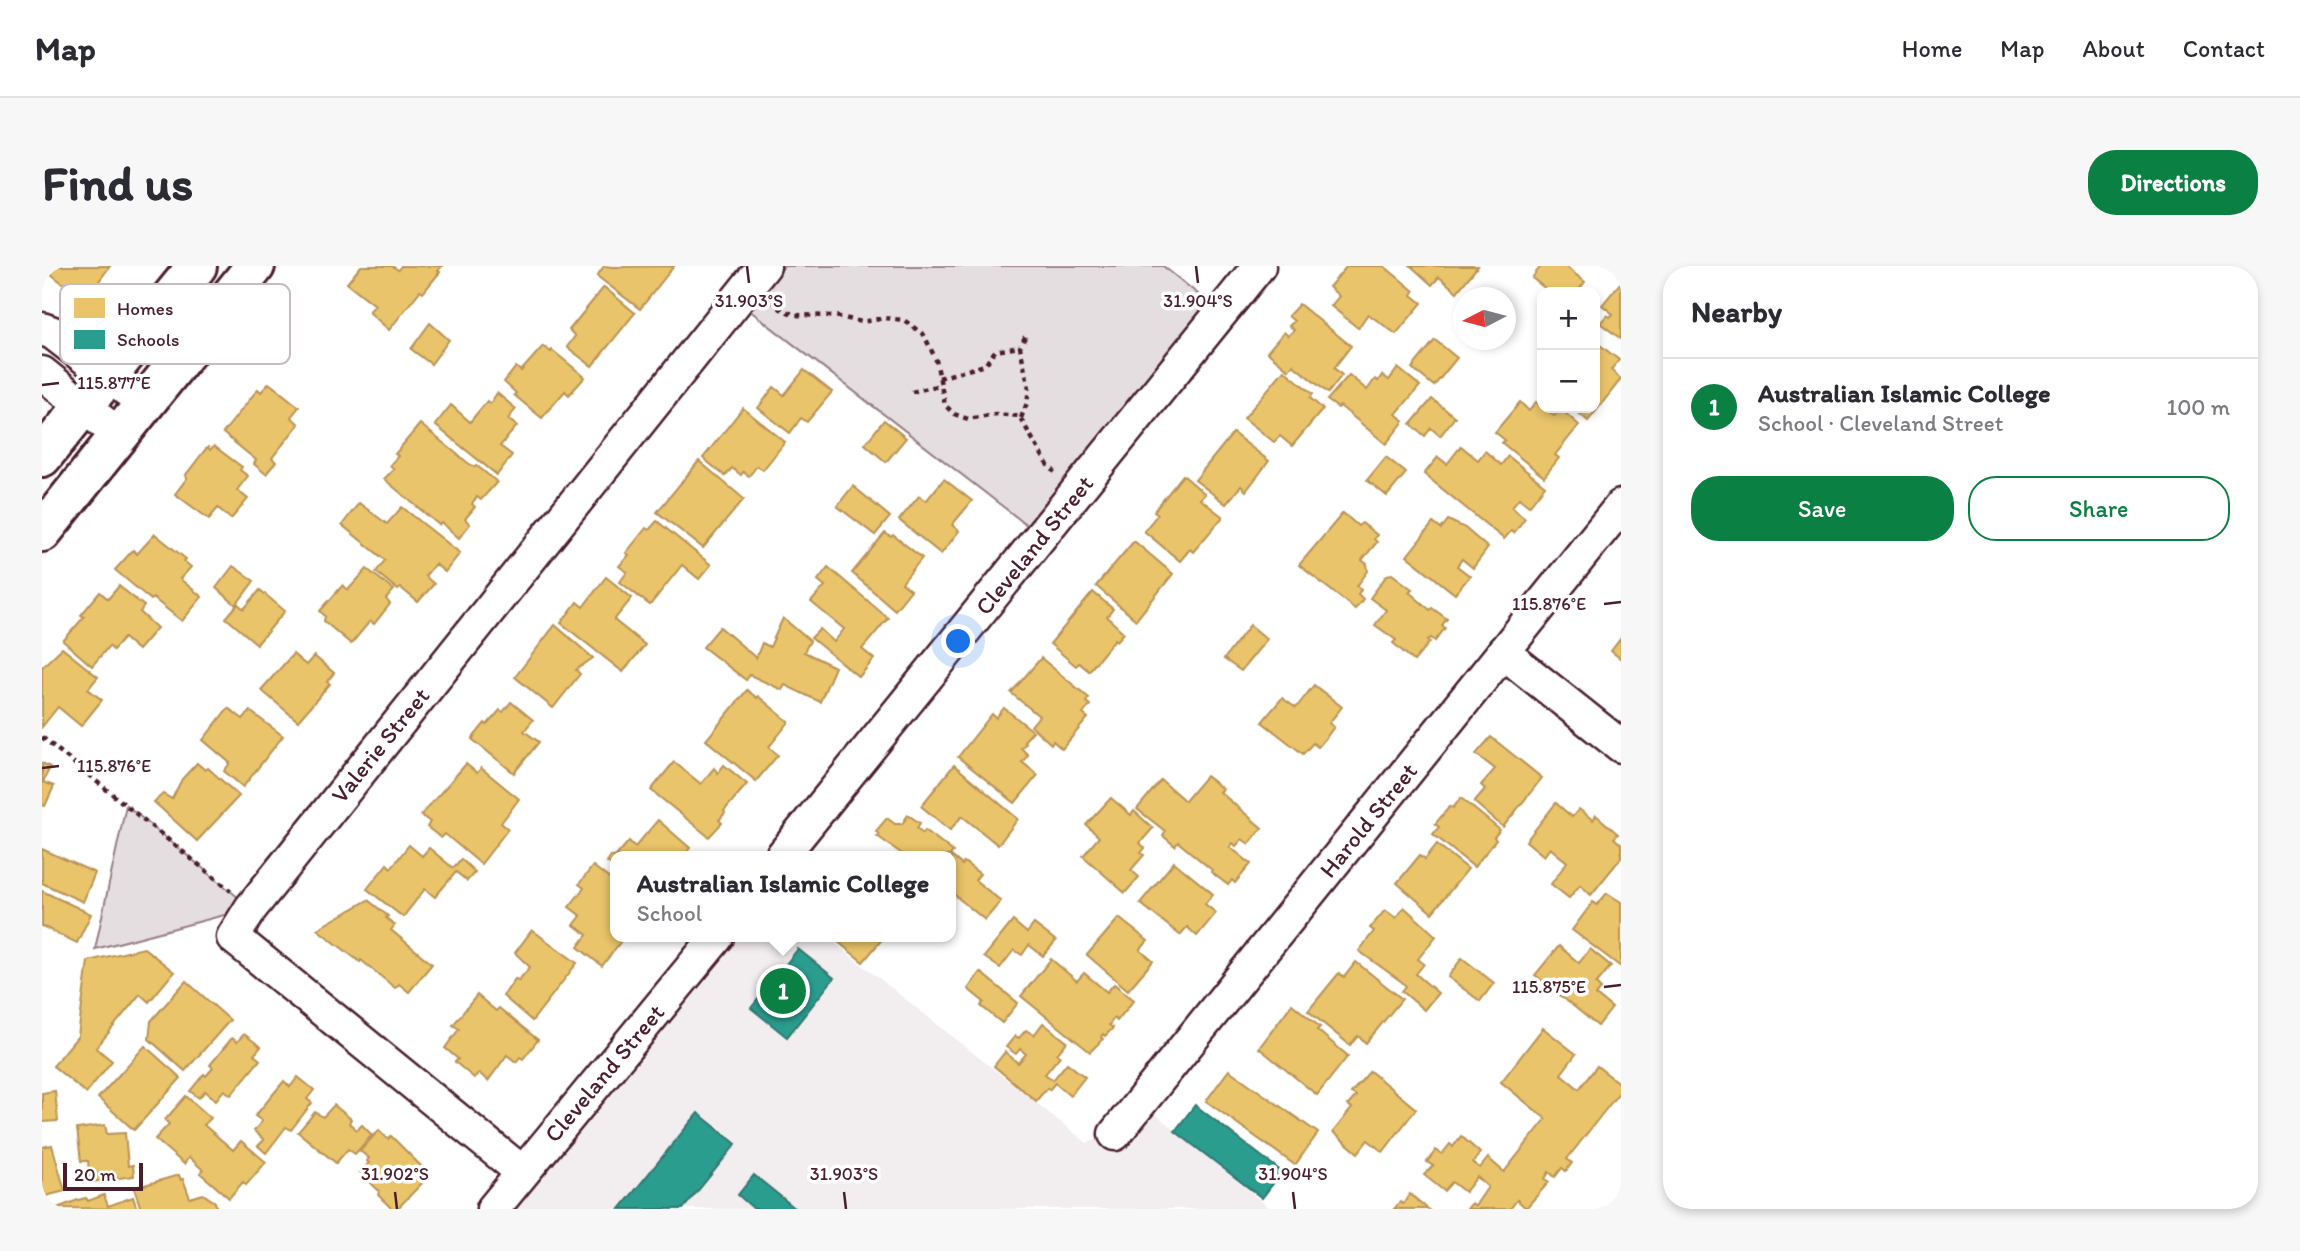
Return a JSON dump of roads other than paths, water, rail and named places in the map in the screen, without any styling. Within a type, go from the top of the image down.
[{"type":"main road","points":[[182,284],[197,266]]},
{"type":"main road","points":[[240,284],[255,266]]},
{"type":"main road","points":[[42,457],[116,364]]},
{"type":"main road","points":[[42,532],[176,364]]},
{"type":"street","name":"Cleveland Street","points":[[786,851],[1259,266]]},
{"type":"street","name":"Valerie Street","points":[[522,1172],[233,937],[250,908],[758,274]]},
{"type":"street","points":[[42,330],[60,338]]},
{"type":"street","points":[[93,364],[144,403]]},
{"type":"street","points":[[42,373],[119,435]]},
{"type":"street","name":"Harold Street","points":[[1115,1134],[1621,506]]},
{"type":"street","points":[[1503,653],[1621,746]]},
{"type":"street","name":"Cleveland Street","points":[[493,1209],[712,942]]},
{"type":"place","name":"Australian Islamic College","points":[[783,991]]}]
